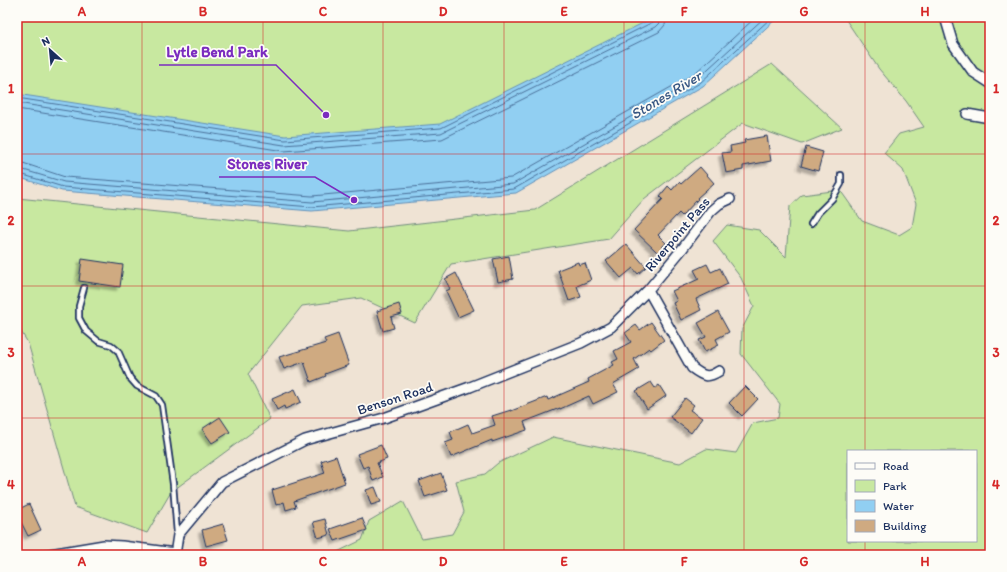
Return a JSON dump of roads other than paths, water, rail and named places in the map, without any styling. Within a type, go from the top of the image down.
[{"type":"street","points":[[945,17],[953,44],[973,72],[990,83]]},
{"type":"street","points":[[967,114],[990,118]]},
{"type":"street","name":"Riverpoint Pass","points":[[648,290],[711,211],[719,204],[730,199]]},
{"type":"street","points":[[648,290],[692,368],[708,376],[712,376],[719,371]]},
{"type":"street","name":"Benson Road","points":[[178,535],[222,482],[305,440],[384,418],[470,387],[582,343],[611,327],[648,290]]},
{"type":"street","points":[[44,555],[104,545],[154,550],[175,554],[178,535]]},
{"type":"lane","points":[[811,224],[818,213],[832,199],[841,184],[840,175]]},
{"type":"lane","points":[[84,288],[79,306],[78,318],[86,331],[98,341],[112,345],[118,351],[130,378],[137,386],[156,396],[162,405],[173,484],[178,535]]},
{"type":"lane","points":[[112,545],[113,555]]},
{"type":"water","points":[[655,17],[778,17],[703,86],[516,193],[312,211],[62,191],[17,177],[17,94],[285,136],[440,124]]},
{"type":"place","name":"Lytle Bend Park","points":[[326,115]]},
{"type":"place","name":"Stones River","points":[[354,200]]}]
